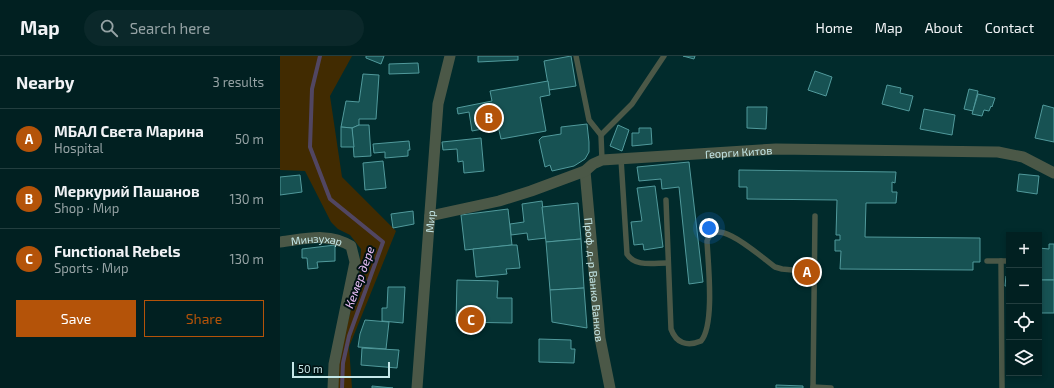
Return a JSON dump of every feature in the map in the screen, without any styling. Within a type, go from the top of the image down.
[{"type":"street","name":"Мир","points":[[417,388],[438,104],[450,56]]},
{"type":"street","name":"Георги Китов","points":[[430,216],[499,201],[531,192],[585,171],[593,164],[602,160],[776,149],[998,152],[1023,157],[1054,173]]},
{"type":"street","name":"Проф. д-р Ванко Ванков","points":[[585,171],[600,338],[610,388]]},
{"type":"street","name":"Минзухар","points":[[280,242],[316,237],[340,239],[351,246],[354,262],[334,364],[333,388]]},
{"type":"lane","points":[[576,56],[588,120],[601,135],[602,160]]},
{"type":"lane","points":[[601,135],[632,104],[664,56]]},
{"type":"lane","points":[[621,159],[627,254],[630,259],[636,262],[667,263]]},
{"type":"lane","points":[[666,200],[667,263],[671,329],[677,340],[682,343],[690,344],[701,341],[707,330],[709,296],[707,240],[708,236],[712,233],[729,233],[774,267],[814,272]]},
{"type":"lane","points":[[814,216],[813,388],[831,388]]},
{"type":"lane","points":[[987,261],[1006,261]]},
{"type":"lane","points":[[1001,261],[1002,388]]},
{"type":"shaded area","points":[[280,56],[352,56],[330,96],[342,177],[396,231],[349,347],[352,388],[338,388],[338,362],[359,277],[361,249],[350,235],[338,229],[331,222],[305,171],[280,170]]},
{"type":"building","points":[[366,56],[384,56],[381,64],[366,58]]},
{"type":"building","points":[[478,56],[518,56],[518,60],[478,62]]},
{"type":"building","points":[[571,56],[576,86],[549,90],[544,61]]},
{"type":"building","points":[[683,56],[695,56],[694,59]]},
{"type":"building","points":[[418,63],[419,73],[389,74],[389,64]]},
{"type":"building","points":[[815,71],[832,77],[826,96],[808,90]]},
{"type":"building","points":[[363,74],[379,75],[376,119],[359,119],[359,125],[352,128],[341,127],[346,101],[359,102]]},
{"type":"building","points":[[548,81],[550,95],[540,97],[546,131],[501,139],[498,126],[472,131],[469,112],[458,114],[457,108],[492,101],[490,91]]},
{"type":"building","points":[[887,85],[901,88],[900,93],[913,96],[909,111],[882,104]]},
{"type":"building","points":[[969,89],[978,91],[973,111],[964,109]]},
{"type":"building","points":[[978,94],[995,98],[992,107],[991,106],[989,111],[984,110],[982,116],[972,114]]},
{"type":"building","points":[[1043,105],[1054,108],[1054,142],[1035,138]]},
{"type":"building","points":[[747,107],[767,107],[766,129],[747,128]]},
{"type":"building","points":[[924,109],[955,115],[952,135],[920,129]]},
{"type":"building","points":[[587,124],[589,152],[585,159],[574,166],[552,171],[550,165],[545,167],[539,140],[542,137],[561,134],[561,127]]},
{"type":"building","points":[[359,125],[369,125],[371,156],[354,157],[352,128]]},
{"type":"building","points":[[618,125],[629,130],[622,151],[610,146]]},
{"type":"building","points":[[341,127],[352,128],[354,147],[341,147]]},
{"type":"building","points":[[639,128],[651,128],[652,144],[632,146],[632,133],[639,133]]},
{"type":"building","points":[[481,138],[484,171],[464,173],[463,161],[458,162],[457,149],[443,150],[442,142]]},
{"type":"building","points":[[409,141],[410,150],[408,150],[408,156],[385,158],[385,152],[374,153],[373,144]]},
{"type":"building","points":[[383,161],[386,188],[365,190],[363,163]]},
{"type":"building","points":[[689,162],[703,282],[689,284],[679,187],[662,189],[661,179],[639,181],[637,167]]},
{"type":"building","points":[[739,170],[896,172],[895,183],[892,182],[892,192],[897,192],[896,203],[866,203],[865,237],[980,238],[980,262],[973,262],[973,270],[840,269],[841,251],[835,251],[835,240],[840,240],[840,235],[836,235],[837,200],[747,199],[747,187],[739,187]]},
{"type":"building","points":[[1019,174],[1039,176],[1037,194],[1017,191]]},
{"type":"building","points":[[300,175],[302,192],[280,195],[280,177]]},
{"type":"building","points":[[655,186],[663,247],[644,250],[643,244],[634,245],[631,222],[642,221],[637,188]]},
{"type":"building","points":[[542,201],[546,238],[528,240],[527,233],[511,235],[510,224],[524,222],[522,204]]},
{"type":"building","points":[[578,203],[581,239],[546,242],[542,207]]},
{"type":"building","points":[[508,209],[512,245],[465,250],[461,215]]},
{"type":"building","points":[[413,211],[414,224],[393,228],[391,214]]},
{"type":"building","points":[[581,239],[584,288],[550,290],[546,242]]},
{"type":"building","points":[[1049,244],[1054,244],[1054,280],[1042,280],[1042,248],[1049,249]]},
{"type":"building","points":[[335,245],[335,261],[317,262],[318,268],[308,269],[307,258],[302,258],[302,249]]},
{"type":"building","points":[[517,245],[520,268],[506,269],[507,274],[476,277],[473,249]]},
{"type":"building","points":[[457,280],[498,281],[497,298],[512,298],[512,323],[456,322]]},
{"type":"building","points":[[1042,280],[1054,280],[1054,313],[1042,313]]},
{"type":"building","points":[[388,287],[405,287],[403,323],[382,321],[382,308],[387,308]]},
{"type":"building","points":[[584,288],[587,328],[552,322],[550,290]]},
{"type":"building","points":[[365,320],[389,322],[386,349],[358,347],[360,334]]},
{"type":"building","points":[[539,339],[571,340],[571,349],[575,349],[574,363],[539,362]]},
{"type":"building","points":[[362,348],[399,350],[397,368],[361,365]]},
{"type":"building","points":[[776,385],[803,386],[803,388],[776,388]]},
{"type":"building","points":[[372,386],[393,388],[372,388]]},
{"type":"waterway","name":"Кемер дере","points":[[320,56],[312,89],[310,147],[330,199],[383,242],[349,336],[343,363],[342,388]]},
{"type":"place","name":"Меркурий Пашанов","points":[[489,118]]},
{"type":"place","name":"МБАЛ Света Марина","points":[[807,272]]},
{"type":"place","name":"Functional Rebels","points":[[471,320]]}]
